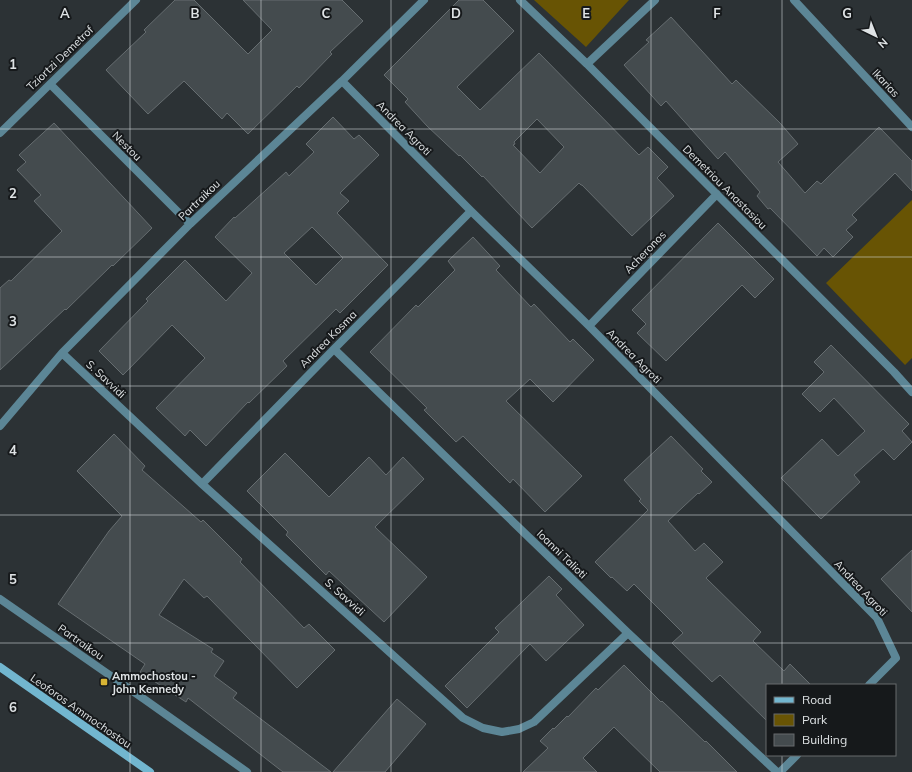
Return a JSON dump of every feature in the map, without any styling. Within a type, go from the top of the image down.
[{"type":"main road","name":"Leoforos Ammochostou","points":[[0,668],[150,772]]},
{"type":"street","name":"Tziortzi Demetrof","points":[[0,132],[136,0]]},
{"type":"street","name":"Partraikou","points":[[0,426],[62,353],[190,224],[342,81],[424,0]]},
{"type":"street","name":"Demetriou Anastasiou","points":[[520,0],[587,64],[912,392]]},
{"type":"street","points":[[587,64],[655,0]]},
{"type":"street","name":"Ikarias","points":[[794,0],[912,127]]},
{"type":"street","name":"Andrea Agroti","points":[[342,81],[470,211],[589,326],[877,618],[896,658],[870,684]]},
{"type":"street","name":"Nestou","points":[[50,84],[190,224]]},
{"type":"street","name":"Acheronos","points":[[589,326],[717,194]]},
{"type":"street","name":"Andrea Kosma","points":[[202,484],[470,211]]},
{"type":"street","name":"Ioanni Talioti","points":[[334,349],[628,633],[779,772]]},
{"type":"street","name":"S. Savvidi","points":[[62,353],[202,484],[463,718],[483,728],[502,732],[519,729],[534,722],[628,633]]},
{"type":"street","name":"Partraikou","points":[[0,599],[246,772]]},
{"type":"street","points":[[779,772],[796,756]]},
{"type":"green space","points":[[534,0],[629,0],[586,47]]},
{"type":"green space","points":[[912,200],[912,358],[905,365],[826,283]]},
{"type":"building","points":[[175,0],[194,0],[248,54],[272,30],[243,0],[342,0],[363,21],[330,52],[332,54],[299,88],[297,86],[248,134],[227,113],[222,119],[184,81],[148,114],[106,70],[146,32],[144,30]]},
{"type":"building","points":[[459,0],[483,0],[514,31],[457,87],[480,110],[539,53],[639,155],[648,147],[668,167],[657,178],[674,196],[632,236],[579,183],[532,228],[483,176],[482,177],[427,126],[405,102],[408,99],[384,75]],"holes":[[[537,119],[564,147],[540,173],[513,145],[515,144],[514,142]]]},
{"type":"building","points":[[671,17],[732,84],[736,80],[780,123],[798,144],[778,162],[805,193],[817,181],[821,184],[879,127],[912,161],[912,191],[895,173],[852,215],[857,220],[846,230],[853,237],[833,257],[824,248],[817,256],[770,208],[768,209],[757,196],[760,192],[725,152],[718,159],[666,101],[661,106],[624,65],[649,42],[646,40]]},
{"type":"building","points":[[333,117],[354,139],[359,135],[379,155],[340,193],[349,201],[337,213],[388,265],[340,313],[336,309],[283,361],[287,366],[249,403],[248,402],[206,446],[190,430],[185,436],[156,408],[205,358],[172,325],[123,375],[99,351],[148,301],[146,299],[185,260],[226,301],[252,273],[215,237],[234,217],[235,218],[286,172],[289,176],[314,152],[306,144]],"holes":[[[312,227],[343,258],[316,285],[284,253]]]},
{"type":"building","points":[[54,123],[152,228],[66,310],[65,309],[0,370],[0,288],[9,280],[11,281],[62,231],[34,201],[41,195],[17,170],[26,162],[19,155]]},
{"type":"building","points":[[718,223],[774,279],[755,298],[742,285],[666,361],[637,333],[646,324],[632,310]]},
{"type":"building","points":[[473,237],[500,266],[496,270],[531,307],[534,304],[570,342],[573,339],[594,360],[553,402],[530,379],[506,401],[582,476],[545,512],[513,479],[510,483],[463,436],[456,442],[424,410],[427,408],[370,352],[416,305],[418,307],[455,270],[448,261]]},
{"type":"building","points":[[831,345],[909,424],[902,431],[912,442],[894,460],[883,449],[854,475],[860,482],[821,519],[781,478],[822,439],[838,456],[865,431],[834,398],[820,412],[802,394],[824,372],[814,362]]},
{"type":"building","points":[[114,434],[145,466],[142,470],[201,522],[203,520],[242,559],[240,562],[304,628],[309,624],[335,650],[297,688],[207,596],[204,598],[184,579],[159,615],[213,649],[211,652],[224,661],[214,676],[237,693],[233,698],[331,772],[283,772],[188,698],[186,702],[140,672],[145,664],[58,604],[109,531],[122,516],[77,471]]},
{"type":"building","points":[[671,436],[703,469],[701,471],[712,482],[668,521],[695,551],[704,543],[723,562],[706,578],[761,632],[753,641],[784,671],[790,664],[810,684],[766,684],[766,720],[720,675],[712,682],[672,643],[683,633],[634,584],[627,591],[595,562],[648,510],[639,501],[641,499],[624,480]]},
{"type":"building","points":[[285,453],[329,497],[369,457],[386,475],[403,457],[424,479],[375,527],[427,577],[384,622],[329,571],[326,575],[286,535],[288,532],[247,491]]},
{"type":"building","points":[[912,550],[912,612],[881,579]]},
{"type":"building","points":[[549,576],[562,589],[556,595],[584,625],[546,661],[530,644],[467,708],[445,686],[499,632],[495,628]]},
{"type":"building","points":[[624,665],[661,702],[662,701],[705,742],[706,741],[737,772],[660,772],[614,727],[583,758],[597,772],[523,772],[548,748],[540,741],[567,716],[568,717],[596,688],[598,690]]},
{"type":"building","points":[[397,699],[426,724],[385,772],[333,772]]},
{"type":"place","name":"Ammochostou - John Kennedy","points":[[104,682]]}]
